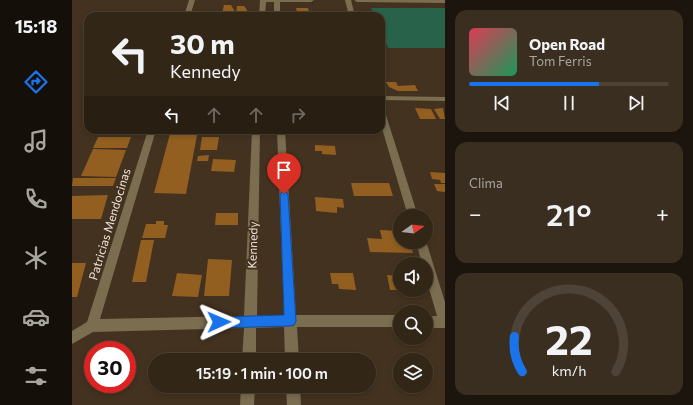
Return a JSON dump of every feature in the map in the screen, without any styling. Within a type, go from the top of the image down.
[{"type":"street","points":[[188,12],[192,0]]},
{"type":"street","points":[[262,12],[263,0],[311,0]]},
{"type":"street","points":[[277,0],[278,12]]},
{"type":"street","points":[[348,0],[351,12]]},
{"type":"street","points":[[357,0],[445,1]]},
{"type":"street","points":[[385,98],[445,99]]},
{"type":"street","points":[[385,125],[411,209]]},
{"type":"street","name":"Patricias Mendocinas","points":[[92,326],[151,134]]},
{"type":"street","name":"Kennedy","points":[[249,353],[256,134]]},
{"type":"street","points":[[281,134],[292,353]]},
{"type":"street","points":[[422,249],[445,322],[433,322]]},
{"type":"street","points":[[72,338],[92,326],[290,321],[393,322]]},
{"type":"street","points":[[248,393],[248,405]]},
{"type":"street","points":[[293,393],[294,405]]},
{"type":"green space","points":[[371,8],[445,8],[445,48],[388,48],[385,41],[385,12],[373,12]]},
{"type":"building","points":[[224,5],[231,5],[234,10],[234,12],[222,12]]},
{"type":"building","points":[[237,6],[244,6],[247,10],[246,12],[236,12]]},
{"type":"building","points":[[296,8],[308,8],[309,12],[297,12]]},
{"type":"building","points":[[386,82],[396,82],[398,86],[415,85],[418,91],[398,91],[389,87]]},
{"type":"building","points":[[415,108],[431,109],[436,119],[420,119]]},
{"type":"building","points":[[443,108],[445,119],[440,119],[434,109]]},
{"type":"building","points":[[98,134],[132,134],[132,135]]},
{"type":"building","points":[[170,134],[197,134],[186,194],[154,193]]},
{"type":"building","points":[[98,137],[131,137],[127,148],[93,148]]},
{"type":"building","points":[[202,137],[219,137],[217,150],[200,150]]},
{"type":"building","points":[[315,145],[335,146],[336,155],[322,154],[322,151],[315,151]]},
{"type":"building","points":[[93,149],[126,150],[116,177],[81,176]]},
{"type":"building","points":[[209,155],[208,161],[197,161],[198,156]]},
{"type":"building","points":[[213,159],[236,160],[234,172],[211,171]]},
{"type":"building","points":[[430,172],[445,173],[445,183],[441,183],[440,180],[432,179]]},
{"type":"building","points":[[73,178],[116,178],[113,186],[72,186]]},
{"type":"building","points":[[351,183],[389,183],[393,196],[354,196]]},
{"type":"building","points":[[434,184],[445,184],[445,192],[437,191]]},
{"type":"building","points":[[108,195],[101,219],[72,219],[72,196]]},
{"type":"building","points":[[315,197],[343,199],[344,208],[337,207],[337,213],[316,211]]},
{"type":"building","points":[[216,213],[238,213],[238,225],[215,225]]},
{"type":"building","points":[[156,221],[164,221],[164,225],[168,225],[165,238],[142,238],[146,224],[156,224]]},
{"type":"building","points":[[380,230],[393,231],[393,249],[412,249],[413,253],[370,252],[367,238],[382,239]]},
{"type":"building","points":[[141,240],[154,240],[146,282],[132,282]]},
{"type":"building","points":[[208,259],[232,260],[229,296],[204,296]]},
{"type":"building","points":[[72,263],[86,263],[77,297],[72,297]]},
{"type":"building","points":[[177,273],[202,275],[198,297],[172,296]]},
{"type":"building","points":[[330,273],[353,273],[356,290],[339,289],[338,284],[332,284]]},
{"type":"building","points":[[387,275],[393,275],[393,290],[390,290]]},
{"type":"route","points":[[219,322],[290,321],[284,194]]}]
